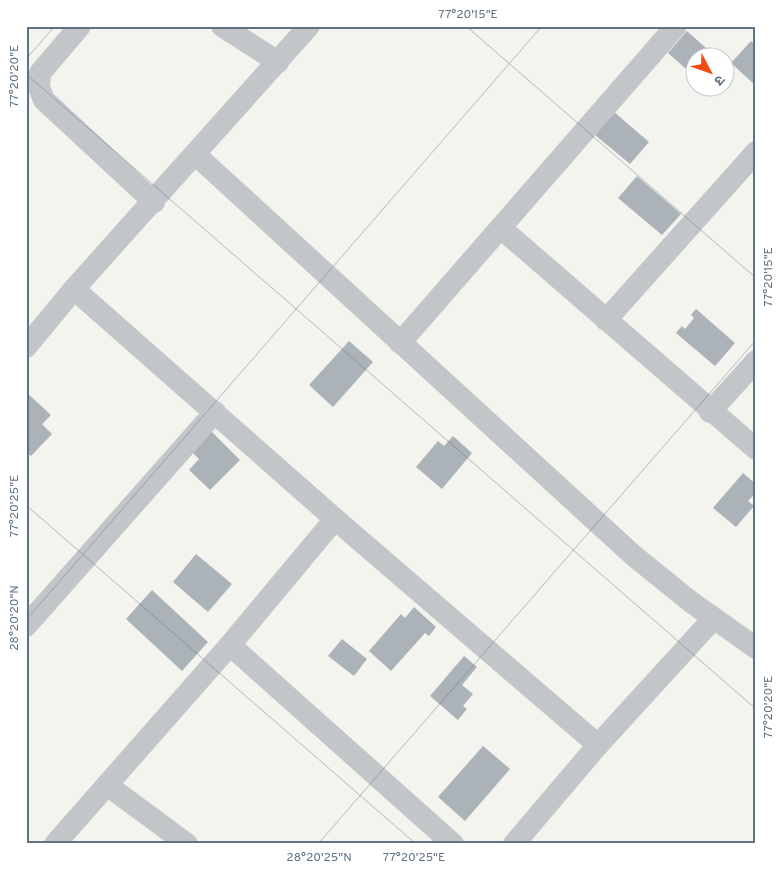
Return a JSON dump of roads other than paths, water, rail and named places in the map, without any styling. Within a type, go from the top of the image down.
[{"type":"street","points":[[80,26],[40,73],[39,87],[44,100],[154,202]]},
{"type":"street","points":[[222,26],[278,62]]},
{"type":"street","points":[[26,347],[74,289],[196,155],[309,26]]},
{"type":"street","points":[[400,343],[502,229],[676,26]]},
{"type":"street","points":[[606,320],[756,152]]},
{"type":"street","points":[[196,155],[634,556],[713,619],[756,648]]},
{"type":"street","points":[[502,229],[710,412],[756,449]]},
{"type":"street","points":[[74,289],[335,519],[598,745]]},
{"type":"street","points":[[710,412],[756,360]]},
{"type":"street","points":[[26,626],[215,412]]},
{"type":"street","points":[[55,844],[230,645],[335,519]]},
{"type":"street","points":[[514,844],[598,745],[713,619]]},
{"type":"street","points":[[230,645],[453,844]]},
{"type":"street","points":[[107,785],[187,844]]}]
